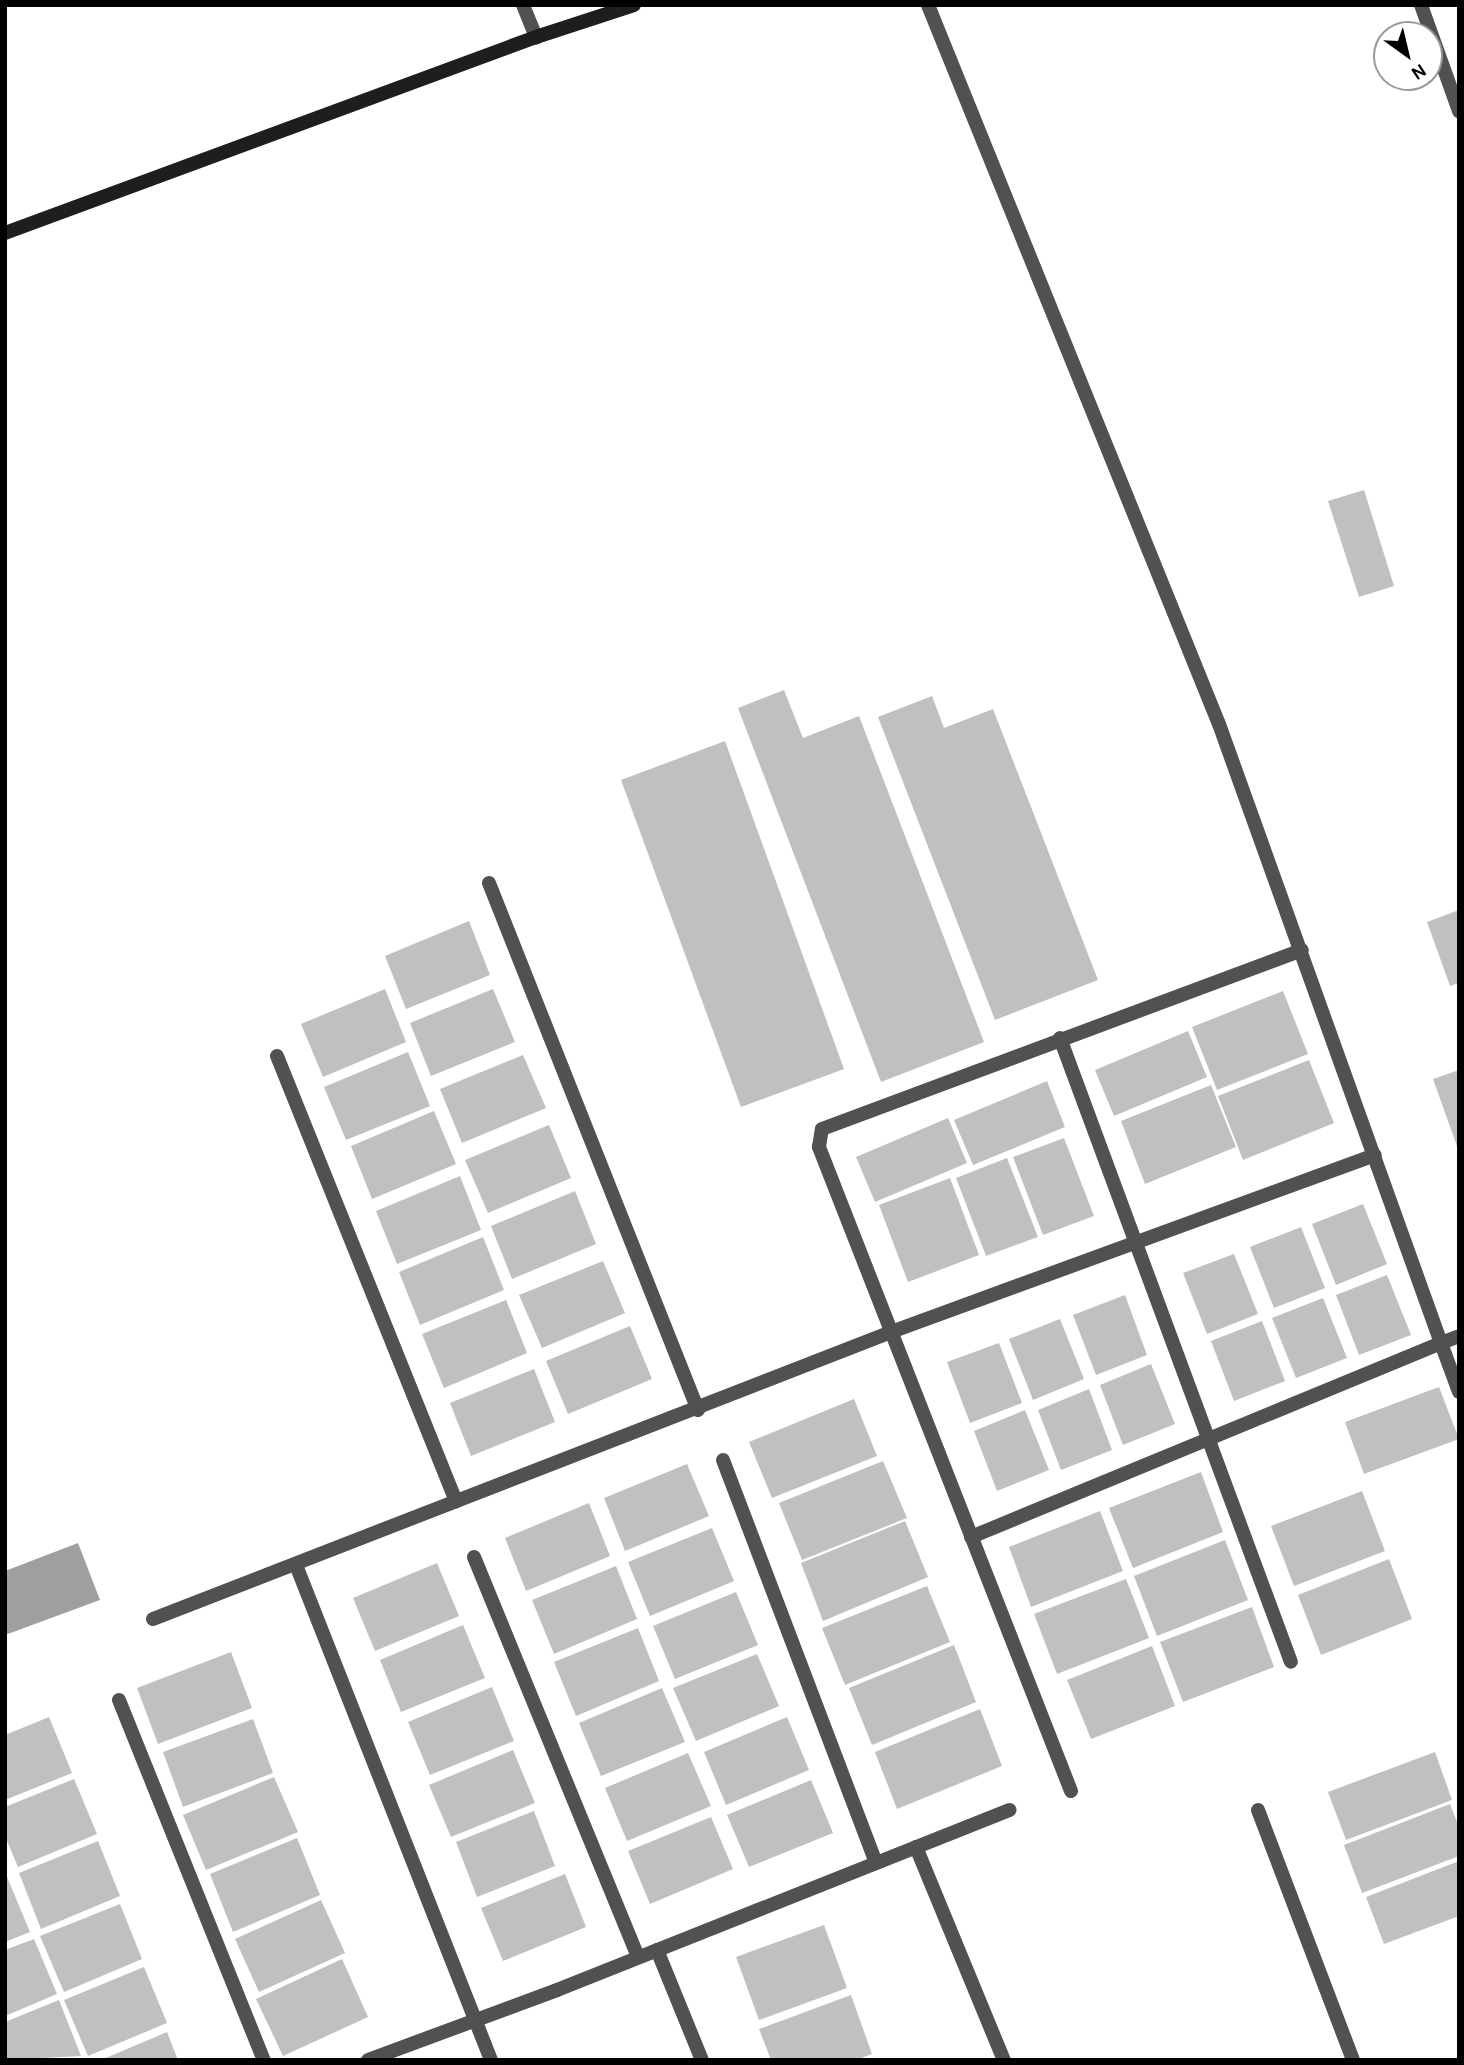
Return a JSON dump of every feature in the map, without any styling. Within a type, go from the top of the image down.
[{"type":"street","points":[[523,5],[536,37]]},
{"type":"street","points":[[5,233],[536,37],[634,5]]},
{"type":"street","points":[[928,5],[1219,724],[1459,1392]]},
{"type":"street","points":[[1421,5],[1459,111]]},
{"type":"street","points":[[489,883],[698,1410]]},
{"type":"street","points":[[1071,1791],[819,1147],[821,1129],[1302,950]]},
{"type":"street","points":[[1060,1038],[1210,1435],[1291,1662]]},
{"type":"street","points":[[276,1056],[456,1502]]},
{"type":"street","points":[[153,1619],[1134,1239],[1375,1155]]},
{"type":"street","points":[[971,1537],[1210,1435],[1459,1336]]},
{"type":"street","points":[[723,1460],[876,1863]]},
{"type":"street","points":[[474,1557],[638,1957]]},
{"type":"street","points":[[296,1564],[491,2060]]},
{"type":"street","points":[[119,1700],[264,2060]]},
{"type":"street","points":[[368,2060],[657,1950],[1009,1810]]},
{"type":"street","points":[[1258,1810],[1353,2060]]},
{"type":"street","points":[[916,1847],[1004,2060]]},
{"type":"street","points":[[657,1950],[702,2060]]},
{"type":"shaded area","points":[[78,1543],[100,1600],[5,1635],[5,1571]]},
{"type":"building","points":[[1364,490],[1394,586],[1359,597],[1328,501]]},
{"type":"building","points":[[784,690],[803,738],[859,716],[984,1042],[881,1082],[738,708]]},
{"type":"building","points":[[932,696],[944,728],[993,709],[1098,980],[995,1020],[878,717]]},
{"type":"building","points":[[725,741],[844,1069],[741,1107],[621,780]]},
{"type":"building","points":[[1459,910],[1459,983],[1450,986],[1427,922]]},
{"type":"building","points":[[469,921],[490,975],[406,1009],[385,956]]},
{"type":"building","points":[[385,989],[406,1042],[323,1077],[301,1024]]},
{"type":"building","points":[[493,989],[515,1042],[431,1076],[410,1023]]},
{"type":"building","points":[[1283,991],[1308,1054],[1217,1090],[1192,1027]]},
{"type":"building","points":[[1188,1031],[1207,1077],[1114,1116],[1095,1070]]},
{"type":"building","points":[[408,1052],[430,1106],[346,1140],[324,1087]]},
{"type":"building","points":[[523,1055],[546,1108],[462,1143],[440,1089]]},
{"type":"building","points":[[1309,1060],[1334,1123],[1243,1160],[1218,1096]]},
{"type":"building","points":[[1459,1070],[1459,1149],[1458,1149],[1433,1079]]},
{"type":"building","points":[[1047,1081],[1065,1127],[973,1165],[954,1120]]},
{"type":"building","points":[[1211,1085],[1236,1147],[1145,1184],[1121,1121]]},
{"type":"building","points":[[434,1111],[456,1164],[372,1199],[351,1146]]},
{"type":"building","points":[[948,1118],[967,1163],[875,1202],[856,1157]]},
{"type":"building","points":[[549,1125],[571,1178],[488,1213],[465,1160]]},
{"type":"building","points":[[1064,1138],[1094,1216],[1043,1235],[1013,1157]]},
{"type":"building","points":[[1007,1158],[1038,1237],[986,1256],[956,1178]]},
{"type":"building","points":[[460,1176],[481,1230],[397,1264],[376,1211]]},
{"type":"building","points":[[950,1178],[979,1255],[908,1282],[879,1205]]},
{"type":"building","points":[[575,1191],[596,1244],[512,1279],[491,1226]]},
{"type":"building","points":[[1363,1204],[1387,1264],[1336,1285],[1312,1224]]},
{"type":"building","points":[[1301,1227],[1325,1288],[1274,1308],[1250,1247]]},
{"type":"building","points":[[483,1237],[504,1290],[420,1325],[399,1272]]},
{"type":"building","points":[[1234,1254],[1258,1314],[1207,1334],[1183,1273]]},
{"type":"building","points":[[603,1261],[625,1313],[542,1348],[519,1295]]},
{"type":"building","points":[[1387,1275],[1411,1335],[1359,1355],[1336,1295]]},
{"type":"building","points":[[1125,1295],[1147,1355],[1096,1375],[1073,1315]]},
{"type":"building","points":[[1323,1298],[1347,1358],[1296,1378],[1272,1318]]},
{"type":"building","points":[[506,1300],[527,1353],[444,1388],[422,1334]]},
{"type":"building","points":[[1060,1319],[1084,1379],[1033,1400],[1009,1339]]},
{"type":"building","points":[[1262,1321],[1285,1381],[1234,1401],[1211,1341]]},
{"type":"building","points":[[630,1326],[652,1379],[568,1414],[546,1361]]},
{"type":"building","points":[[999,1343],[1022,1403],[970,1423],[947,1362]]},
{"type":"building","points":[[1151,1364],[1175,1424],[1123,1445],[1100,1385]]},
{"type":"building","points":[[534,1369],[555,1422],[471,1456],[450,1403]]},
{"type":"building","points":[[1439,1387],[1459,1439],[1364,1474],[1345,1422]]},
{"type":"building","points":[[1089,1389],[1112,1450],[1061,1470],[1038,1410]]},
{"type":"building","points":[[854,1399],[877,1456],[772,1498],[749,1442]]},
{"type":"building","points":[[1025,1410],[1049,1470],[997,1491],[974,1431]]},
{"type":"building","points":[[883,1461],[907,1518],[802,1560],[779,1503]]},
{"type":"building","points":[[687,1464],[709,1516],[625,1551],[604,1498]]},
{"type":"building","points":[[1201,1472],[1223,1532],[1133,1568],[1109,1508]]},
{"type":"building","points":[[1362,1491],[1385,1551],[1294,1586],[1271,1526]]},
{"type":"building","points":[[589,1503],[610,1556],[526,1591],[505,1538]]},
{"type":"building","points":[[1100,1511],[1123,1571],[1031,1607],[1009,1547]]},
{"type":"building","points":[[905,1521],[928,1577],[823,1621],[801,1563]]},
{"type":"building","points":[[712,1528],[734,1581],[650,1616],[628,1562]]},
{"type":"building","points":[[1225,1540],[1248,1600],[1157,1636],[1134,1576]]},
{"type":"building","points":[[1389,1559],[1412,1619],[1321,1655],[1298,1595]]},
{"type":"building","points":[[437,1563],[459,1616],[375,1651],[353,1598]]},
{"type":"building","points":[[616,1566],[637,1619],[554,1654],[532,1600]]},
{"type":"building","points":[[1126,1579],[1149,1638],[1057,1674],[1034,1614]]},
{"type":"building","points":[[927,1586],[950,1642],[845,1685],[822,1628]]},
{"type":"building","points":[[736,1592],[758,1645],[675,1679],[653,1626]]},
{"type":"building","points":[[1252,1607],[1274,1667],[1183,1702],[1160,1642]]},
{"type":"building","points":[[463,1625],[485,1678],[401,1712],[380,1660]]},
{"type":"building","points":[[638,1628],[659,1681],[576,1716],[554,1662]]},
{"type":"building","points":[[954,1645],[976,1702],[872,1745],[849,1688]]},
{"type":"building","points":[[1152,1646],[1175,1706],[1091,1739],[1067,1680]]},
{"type":"building","points":[[231,1652],[252,1708],[158,1744],[137,1688]]},
{"type":"building","points":[[757,1654],[779,1706],[696,1741],[673,1688]]},
{"type":"building","points":[[492,1687],[514,1741],[430,1775],[408,1722]]},
{"type":"building","points":[[662,1688],[685,1742],[601,1776],[579,1723]]},
{"type":"building","points":[[980,1709],[1002,1766],[897,1809],[875,1752]]},
{"type":"building","points":[[49,1717],[72,1773],[5,1800],[5,1735]]},
{"type":"building","points":[[787,1717],[809,1770],[726,1805],[704,1752]]},
{"type":"building","points":[[253,1719],[273,1773],[183,1807],[163,1752]]},
{"type":"building","points":[[513,1750],[535,1803],[451,1837],[429,1785]]},
{"type":"building","points":[[1435,1752],[1452,1800],[1346,1840],[1328,1792]]},
{"type":"building","points":[[688,1753],[711,1806],[627,1841],[605,1788]]},
{"type":"building","points":[[274,1777],[298,1832],[206,1870],[183,1815]]},
{"type":"building","points":[[74,1779],[97,1834],[18,1867],[5,1836],[5,1807]]},
{"type":"building","points":[[811,1780],[833,1833],[749,1867],[727,1815]]},
{"type":"building","points":[[1450,1804],[1459,1827],[1459,1856],[1362,1893],[1344,1845]]},
{"type":"building","points":[[534,1811],[555,1866],[477,1897],[456,1842]]},
{"type":"building","points":[[711,1817],[733,1869],[650,1904],[628,1851]]},
{"type":"building","points":[[297,1838],[320,1895],[233,1932],[210,1874]]},
{"type":"building","points":[[98,1841],[120,1896],[41,1929],[19,1873]]},
{"type":"building","points":[[1459,1861],[1459,1916],[1384,1944],[1366,1897]]},
{"type":"building","points":[[5,1872],[30,1932],[5,1942]]},
{"type":"building","points":[[565,1874],[586,1927],[503,1961],[481,1908]]},
{"type":"building","points":[[321,1900],[345,1953],[259,1992],[235,1939]]},
{"type":"building","points":[[120,1904],[142,1959],[64,1992],[40,1936]]},
{"type":"building","points":[[824,1925],[847,1988],[759,2020],[736,1957]]},
{"type":"building","points":[[34,1939],[57,1994],[5,2016],[5,1950]]},
{"type":"building","points":[[342,1959],[368,2017],[283,2056],[256,1999]]},
{"type":"building","points":[[144,1967],[167,2023],[88,2056],[64,2000]]},
{"type":"building","points":[[851,1995],[872,2054],[856,2060],[771,2060],[759,2029]]},
{"type":"building","points":[[59,2000],[81,2056],[5,2060],[5,2022]]},
{"type":"building","points":[[167,2032],[178,2060],[101,2060]]}]
